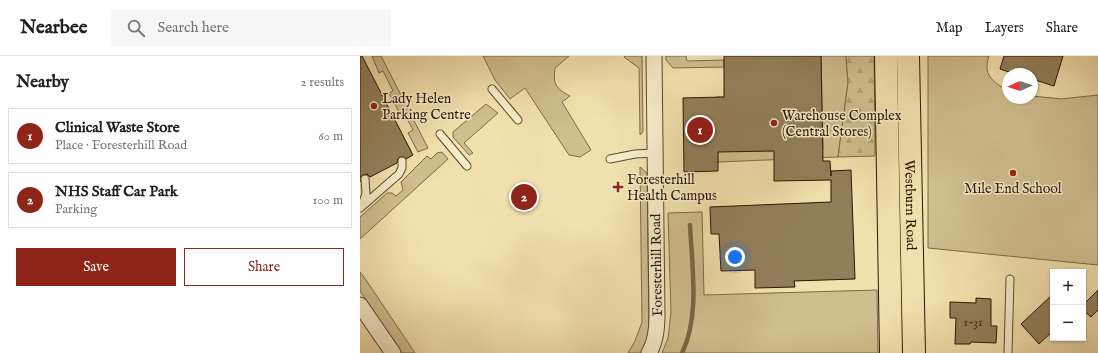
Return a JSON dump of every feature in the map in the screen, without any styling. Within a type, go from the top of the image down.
[{"type":"main road","name":"Westburn Road","points":[[886,56],[891,353]]},
{"type":"main road","name":"Westburn Road","points":[[908,56],[914,353]]},
{"type":"street","name":"Foresterhill Road","points":[[650,353],[656,333],[657,316],[654,56]]},
{"type":"street","points":[[360,305],[393,353]]},
{"type":"lane","points":[[492,89],[518,120]]},
{"type":"lane","points":[[440,134],[467,166]]},
{"type":"lane","points":[[610,159],[635,154],[655,153]]},
{"type":"lane","points":[[360,207],[399,174],[402,168],[402,161]]},
{"type":"lane","points":[[360,207],[366,194],[365,179]]},
{"type":"lane","points":[[1008,353],[1010,279]]},
{"type":"green space","points":[[372,56],[381,56],[428,148],[418,152],[408,133],[413,130],[403,111],[399,112],[389,93],[393,91],[383,71],[379,73]]},
{"type":"green space","points":[[483,56],[569,56],[555,68],[554,78],[558,88],[570,96],[562,102],[591,150],[580,157],[569,155],[525,88],[510,99],[495,80]]},
{"type":"green space","points":[[642,56],[643,132],[640,135],[639,68],[624,57]]},
{"type":"green space","points":[[666,56],[686,56],[687,61],[724,60],[724,67],[673,68],[666,60]]},
{"type":"green space","points":[[821,56],[846,56],[848,83],[838,157],[718,162],[716,97],[724,97],[726,151],[823,150]]},
{"type":"green space","points":[[846,56],[874,56],[875,156],[838,157],[848,83]]},
{"type":"green space","name":"Mile End School","points":[[928,56],[989,56],[987,70],[991,78],[1002,87],[1002,104],[1038,104],[1038,97],[1061,99],[1098,95],[1098,265],[928,248]]},
{"type":"green space","points":[[486,104],[498,113],[464,143],[473,153],[469,155],[453,137],[453,132]]},
{"type":"green space","points":[[442,152],[448,159],[360,239],[360,217],[387,193],[392,193],[396,196],[403,190],[401,182],[427,156],[431,159],[437,153]]},
{"type":"green space","points":[[640,167],[647,173],[649,331],[646,345],[641,353],[628,353],[635,341],[642,322]]},
{"type":"green space","points":[[702,212],[704,295],[877,290],[878,353],[662,353],[668,338],[671,312],[668,213]]},
{"type":"green space","points":[[360,272],[415,353],[402,353],[360,291]]},
{"type":"building","name":"Lady Helen Parking Centre","points":[[360,56],[362,56],[413,155],[406,159],[404,157],[400,157],[397,163],[370,177],[367,174],[360,177]]},
{"type":"building","points":[[724,56],[821,56],[823,161],[830,161],[831,176],[831,171],[851,170],[855,279],[794,281],[795,287],[755,288],[755,270],[721,271],[719,234],[711,234],[710,207],[831,202],[831,180],[774,181],[774,151],[718,152],[718,171],[684,172],[683,98],[724,97]]},
{"type":"building","points":[[1004,56],[1063,56],[1054,86],[1038,81],[1038,68],[1000,69]]},
{"type":"building","points":[[1098,290],[1098,310],[1091,317],[1086,313],[1086,302]]},
{"type":"building","points":[[1050,297],[1050,334],[1039,344],[1021,324]]},
{"type":"building","points":[[976,298],[991,299],[991,326],[997,326],[996,343],[971,342],[970,344],[955,344],[956,318],[950,318],[950,302],[976,303]]},
{"type":"waterway","points":[[682,353],[688,339],[693,307],[694,290],[690,225]]},
{"type":"place","name":"Lady Helen Parking Centre","points":[[374,106]]},
{"type":"place","name":"Warehouse Complex (Central Stores)","points":[[774,123]]},
{"type":"place","name":"Clinical Waste Store","points":[[700,130]]},
{"type":"place","name":"Mile End School","points":[[1013,173]]},
{"type":"place","name":"Foresterhill Health Campus","points":[[618,187]]},
{"type":"place","name":"NHS Staff Car Park","points":[[524,197]]}]
